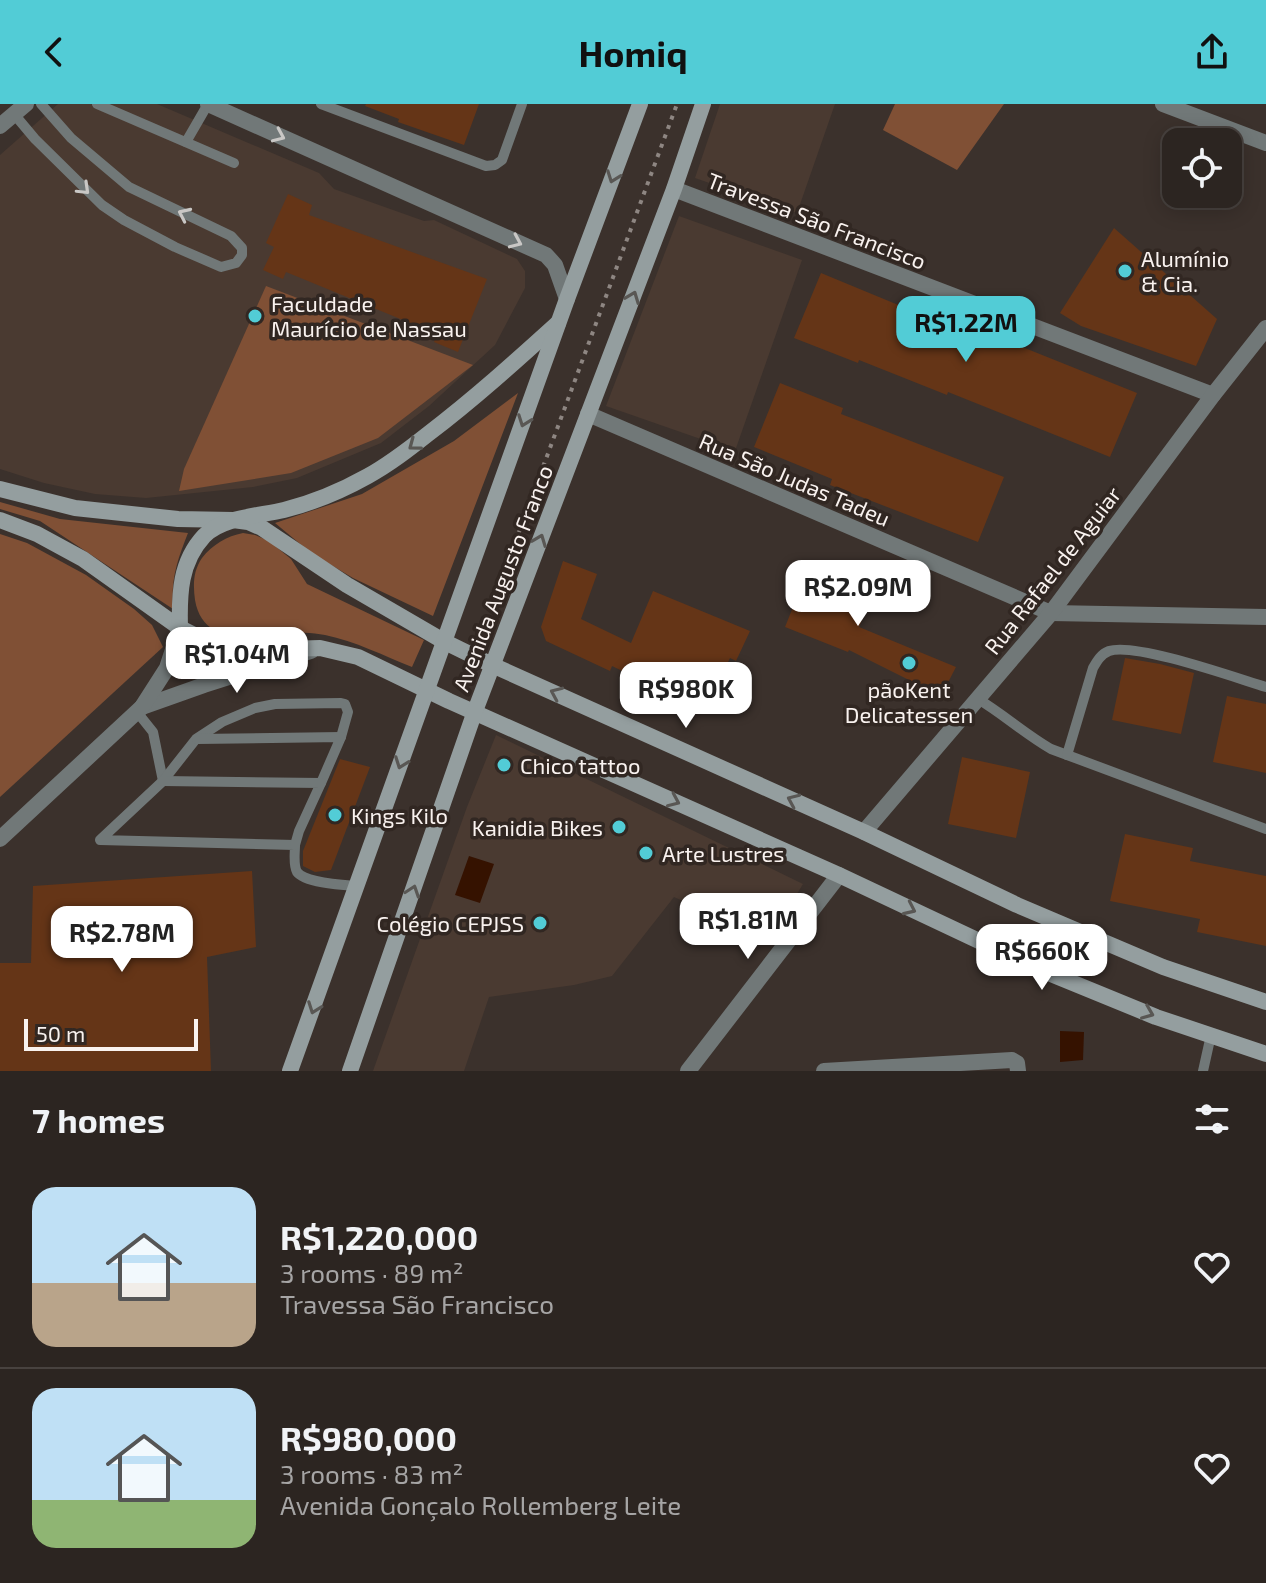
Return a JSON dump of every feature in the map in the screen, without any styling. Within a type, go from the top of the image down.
[{"type":"main road","name":"Avenida Augusto Franco","points":[[290,1071],[640,104]]},
{"type":"main road","name":"Avenida Augusto Franco","points":[[350,1071],[475,711],[674,189],[703,104]]},
{"type":"main road","points":[[180,628],[182,584],[190,554],[206,533],[233,520],[285,510],[369,476],[465,406],[559,323]]},
{"type":"main road","points":[[0,489],[75,508],[178,519],[248,522],[262,528],[347,585],[445,642],[492,665],[864,832],[1017,905],[1163,967],[1266,1002]]},
{"type":"main road","points":[[0,520],[37,534],[83,559],[180,628],[202,639],[226,647],[256,650],[320,648],[358,657],[1034,967],[1156,1017],[1266,1054]]},
{"type":"street","points":[[208,104],[546,255],[555,265],[567,299]]},
{"type":"street","points":[[1163,104],[1266,143]]},
{"type":"street","points":[[0,126],[20,109]]},
{"type":"street","name":"Travessa São Francisco","points":[[674,189],[1213,395]]},
{"type":"street","name":"Rua Rafael de Aguiar","points":[[864,832],[1051,613],[1266,328]]},
{"type":"street","name":"Rua São Judas Tadeu","points":[[588,414],[1051,613],[1266,617]]},
{"type":"street","points":[[0,839],[140,710],[167,668],[180,628]]},
{"type":"street","points":[[140,710],[204,685],[320,648]]},
{"type":"street","points":[[688,1071],[839,875]]},
{"type":"street","points":[[824,1071],[1012,1060],[1017,1063],[1018,1071]]},
{"type":"lane","points":[[20,109],[35,139],[102,205],[175,247],[221,267],[236,263],[242,255],[242,248],[231,236],[129,187],[71,138],[41,104]]},
{"type":"lane","points":[[97,104],[234,163]]},
{"type":"lane","points":[[186,142],[208,104]]},
{"type":"lane","points":[[321,104],[486,166],[502,160],[522,104]]},
{"type":"lane","points":[[1067,755],[1093,668],[1101,656],[1110,650],[1124,649],[1172,658],[1266,687]]},
{"type":"lane","points":[[978,699],[1051,749],[1266,829]]},
{"type":"lane","points":[[295,845],[100,840],[163,781],[196,739],[222,722],[255,708],[275,704],[341,703],[345,704],[348,712],[341,737],[299,831],[294,862],[304,877],[356,886]]},
{"type":"lane","points":[[140,710],[153,732],[163,781]]},
{"type":"lane","points":[[196,739],[341,737]]},
{"type":"lane","points":[[163,781],[321,783]]},
{"type":"lane","points":[[1203,1071],[1211,1035]]},
{"type":"shaded area","name":"Faculdade Maurício de Nassau","points":[[58,104],[157,104],[319,173],[334,189],[424,221],[434,220],[517,259],[525,271],[525,288],[495,345],[429,406],[381,443],[297,478],[253,487],[146,498],[95,494],[0,469],[0,155]]},
{"type":"shaded area","points":[[720,104],[835,104],[797,213],[695,178]]},
{"type":"shaded area","points":[[895,104],[1004,104],[957,170],[883,130]]},
{"type":"shaded area","points":[[679,216],[802,260],[735,451],[606,406]]},
{"type":"shaded area","points":[[266,286],[473,365],[378,438],[291,473],[179,491],[184,469]]},
{"type":"shaded area","points":[[518,393],[433,616],[353,578],[311,553],[275,523],[362,494],[454,441]]},
{"type":"shaded area","points":[[0,502],[60,519],[188,533],[176,570],[173,609],[40,521],[0,509]]},
{"type":"shaded area","points":[[243,533],[269,541],[291,559],[307,584],[424,640],[412,667],[325,635],[237,636],[223,634],[210,627],[201,616],[195,600],[197,568],[215,545]]},
{"type":"shaded area","points":[[0,534],[27,543],[86,575],[152,625],[163,647],[0,797]]},
{"type":"shaded area","name":"Colégio CEPJSS","points":[[496,735],[803,884],[769,940],[674,897],[612,976],[574,985],[489,997],[464,1071],[373,1071],[467,807]]},
{"type":"shaded area","points":[[469,856],[494,864],[480,903],[455,895]]},
{"type":"shaded area","points":[[1060,1031],[1084,1032],[1083,1060],[1060,1062]]},
{"type":"building","points":[[366,104],[479,104],[464,145],[398,122],[399,119]]},
{"type":"building","name":"Faculdade Maurício de Nassau","points":[[288,194],[312,205],[309,215],[487,279],[458,352],[434,342],[437,334],[286,272],[283,279],[263,270],[274,247],[266,243]]},
{"type":"building","name":"Alumínio & Cia.","points":[[1114,228],[1217,319],[1196,366],[1081,326],[1060,313]]},
{"type":"building","points":[[821,273],[908,309],[910,305],[987,333],[1137,393],[1110,457],[948,392],[947,395],[794,338]]},
{"type":"building","points":[[780,383],[843,408],[841,414],[1004,477],[978,542],[830,485],[832,479],[754,447]]},
{"type":"building","points":[[563,561],[597,574],[581,619],[631,643],[653,591],[750,631],[736,661],[730,658],[704,711],[612,666],[610,671],[546,641],[541,627]]},
{"type":"building","points":[[811,562],[875,588],[859,627],[956,667],[941,696],[849,650],[785,627]]},
{"type":"building","points":[[1125,658],[1194,673],[1181,734],[1112,720]]},
{"type":"building","points":[[1227,696],[1266,704],[1266,773],[1213,762]]},
{"type":"building","points":[[962,757],[1030,772],[1016,838],[948,824]]},
{"type":"building","name":"Kings Kilo","points":[[340,759],[370,767],[331,870],[315,872],[303,866],[303,851]]},
{"type":"building","points":[[1125,834],[1193,848],[1190,861],[1266,876],[1266,946],[1197,932],[1200,919],[1110,901]]},
{"type":"building","points":[[252,871],[256,947],[207,957],[211,1071],[0,1071],[0,963],[31,963],[33,886]]},
{"type":"place","name":"Alumínio & Cia.","points":[[1125,271]]},
{"type":"place","name":"Faculdade Maurício de Nassau","points":[[255,316]]},
{"type":"place","name":"pãoKent Delicatessen","points":[[909,663]]},
{"type":"place","name":"Chico tattoo","points":[[504,765]]},
{"type":"place","name":"Kings Kilo","points":[[335,815]]},
{"type":"place","name":"Kanidia Bikes","points":[[619,827]]},
{"type":"place","name":"Arte Lustres","points":[[646,853]]},
{"type":"place","name":"Colégio CEPJSS","points":[[540,923]]}]
